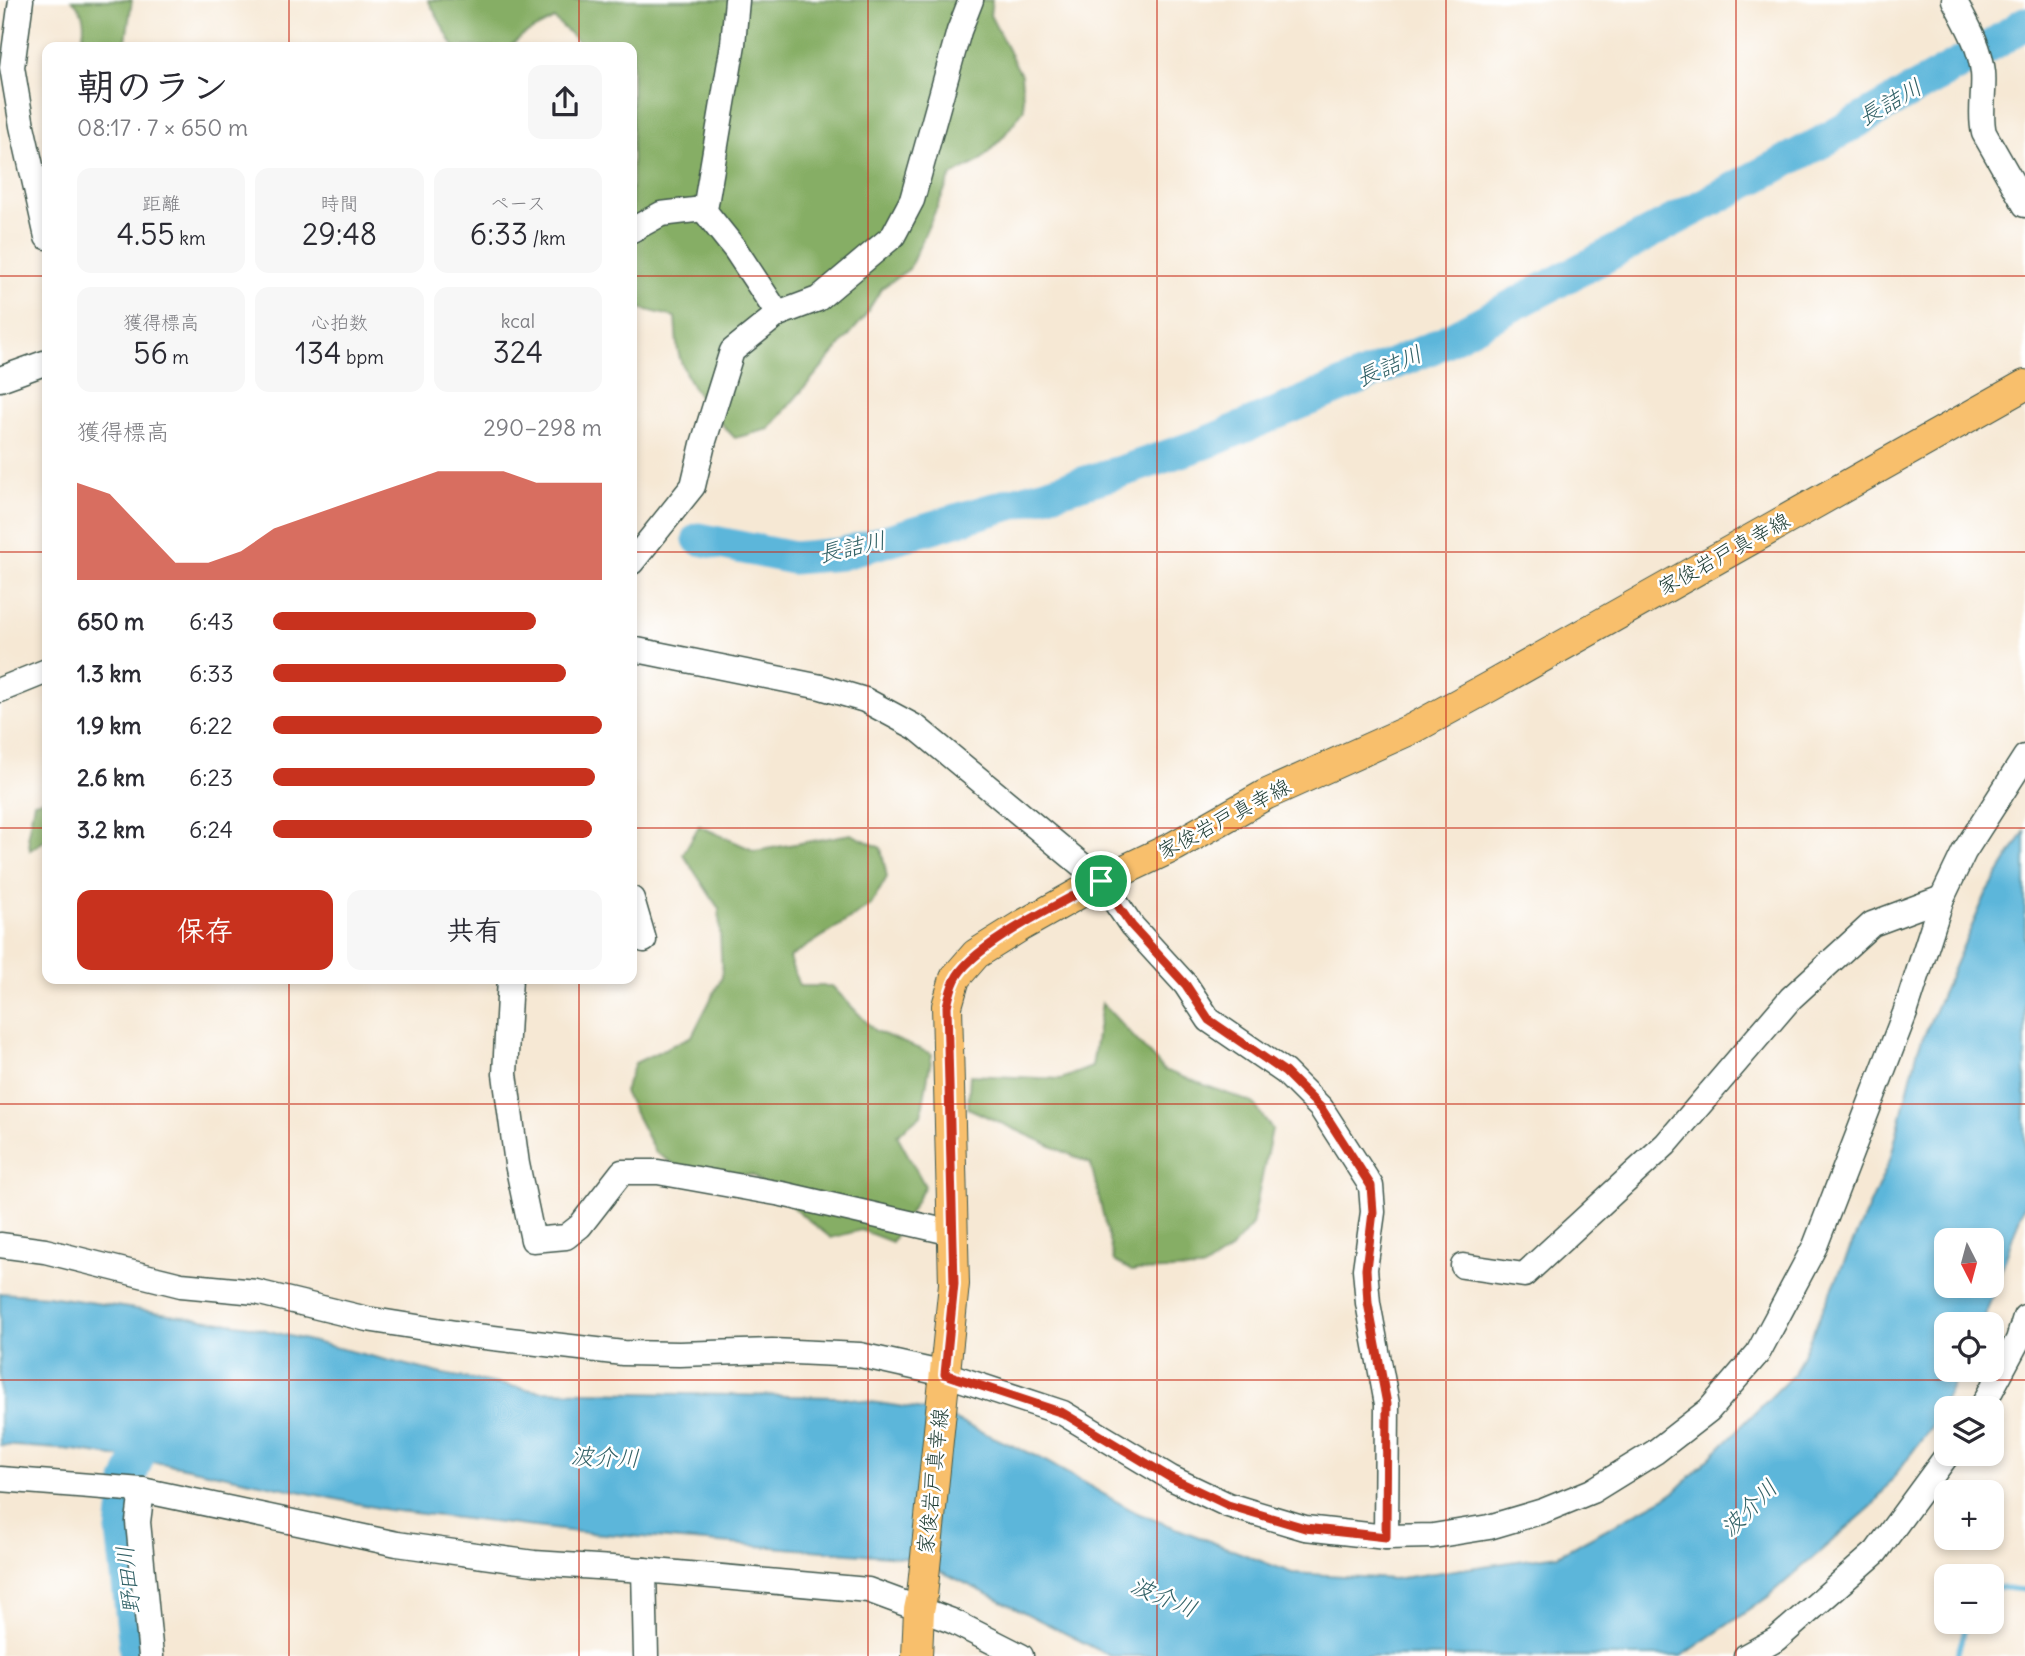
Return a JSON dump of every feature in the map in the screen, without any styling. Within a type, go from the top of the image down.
[{"type":"main road","name":"家俊岩戸真幸線","points":[[916,1656],[954,1284],[947,1006],[955,978],[976,954],[1101,881],[1175,846],[1265,795],[1414,727],[1489,687],[2025,386]]},
{"type":"street","points":[[21,0],[12,67],[42,215]]},
{"type":"street","points":[[703,209],[733,44],[737,0]]},
{"type":"street","points":[[637,556],[693,486],[732,351],[778,314],[818,299],[893,236],[912,200],[971,0]]},
{"type":"street","points":[[1954,0],[1975,39],[1983,73],[1981,123],[1984,133],[2025,205]]},
{"type":"street","points":[[637,227],[661,214],[703,209]]},
{"type":"street","points":[[703,209],[736,249],[778,314]]},
{"type":"street","points":[[0,379],[42,364]]},
{"type":"street","points":[[637,650],[821,687],[865,700],[917,728],[1101,881],[1132,926],[1186,985],[1209,1020],[1285,1072],[1321,1108],[1371,1186],[1373,1212],[1366,1269],[1368,1303],[1387,1404],[1386,1537]]},
{"type":"street","points":[[0,690],[42,673]]},
{"type":"street","points":[[0,1245],[45,1251],[181,1285],[256,1292],[367,1320],[468,1335],[623,1353],[772,1351],[860,1355],[1063,1413],[1171,1478],[1228,1505],[1305,1528],[1386,1537],[1433,1536],[1489,1527],[1543,1511],[1592,1491],[1655,1452],[1709,1410],[1758,1353],[1815,1246],[1905,1013],[1942,898],[1964,852],[2025,757]]},
{"type":"street","points":[[1463,1266],[1524,1275],[1666,1144],[1791,998],[1862,933],[1872,924],[1942,898]]},
{"type":"street","points":[[637,916],[644,940]]},
{"type":"street","points":[[510,984],[505,1074],[517,1164],[533,1240],[566,1237],[580,1226],[622,1172],[657,1172],[782,1194],[953,1233]]},
{"type":"street","points":[[1988,1396],[2018,1340],[2025,1317]]},
{"type":"street","points":[[1746,1656],[1777,1639],[1876,1552],[1939,1466]]},
{"type":"street","points":[[0,1479],[142,1490],[397,1544],[534,1563],[868,1590],[920,1603],[1021,1656]]},
{"type":"street","points":[[142,1490],[138,1522],[151,1656]]},
{"type":"street","points":[[644,1570],[646,1656]]},
{"type":"green space","points":[[72,0],[132,0],[126,42],[81,42],[84,22]]},
{"type":"green space","points":[[428,0],[992,0],[990,15],[1021,75],[1024,109],[980,161],[951,176],[909,269],[882,288],[863,319],[769,429],[735,438],[709,409],[687,376],[678,351],[675,317],[637,309],[637,42],[579,42],[554,19],[515,42],[451,42]]},
{"type":"green space","points":[[42,800],[42,842],[30,850],[28,834],[34,802]]},
{"type":"green space","points":[[699,826],[755,851],[851,834],[881,848],[887,877],[871,905],[789,958],[799,986],[832,986],[875,1031],[932,1054],[921,1115],[897,1135],[925,1186],[892,1242],[861,1230],[831,1238],[752,1175],[683,1170],[655,1152],[624,1092],[635,1063],[692,1036],[722,977],[719,909],[683,854]]},
{"type":"green space","points":[[1102,1003],[1164,1070],[1253,1103],[1272,1129],[1252,1225],[1230,1250],[1202,1269],[1132,1271],[1114,1261],[1091,1164],[968,1108],[970,1075],[1061,1079],[1092,1067]]},
{"type":"water","name":"波介川","points":[[2025,831],[2025,1202],[2004,1262],[2004,1228],[1934,1228],[1934,1298],[1991,1298],[1987,1312],[1934,1312],[1934,1382],[1954,1382],[1947,1396],[1934,1396],[1934,1421],[1931,1427],[1872,1506],[1768,1597],[1682,1656],[1110,1656],[913,1558],[578,1532],[388,1510],[179,1466],[74,1450],[0,1445],[0,1293],[48,1296],[249,1326],[443,1374],[537,1391],[838,1397],[937,1412],[1040,1458],[1137,1513],[1292,1573],[1394,1579],[1558,1555],[1675,1492],[1794,1374],[1890,1160],[1918,1049],[1986,894]]},
{"type":"waterway","name":"長詰川","points":[[699,539],[793,558],[841,554],[1123,471],[1208,442],[1434,347],[1820,143],[1994,44],[2025,23]]},
{"type":"waterway","name":"野田川","points":[[128,1482],[154,1416]]},
{"type":"waterway","name":"野田川","points":[[125,1505],[122,1531],[136,1656]]},
{"type":"waterway","points":[[2004,1588],[2025,1590]]},
{"type":"waterway","points":[[1957,1656],[1963,1634]]},
{"type":"route","points":[[1101,881],[1132,926],[1186,985],[1209,1020],[1285,1072],[1321,1108],[1371,1186],[1373,1212],[1366,1269],[1368,1303],[1387,1404],[1386,1537],[1305,1528],[1228,1505],[1171,1478],[1063,1413],[945,1374],[954,1284],[947,1006],[955,978],[976,954],[1101,881]]}]
